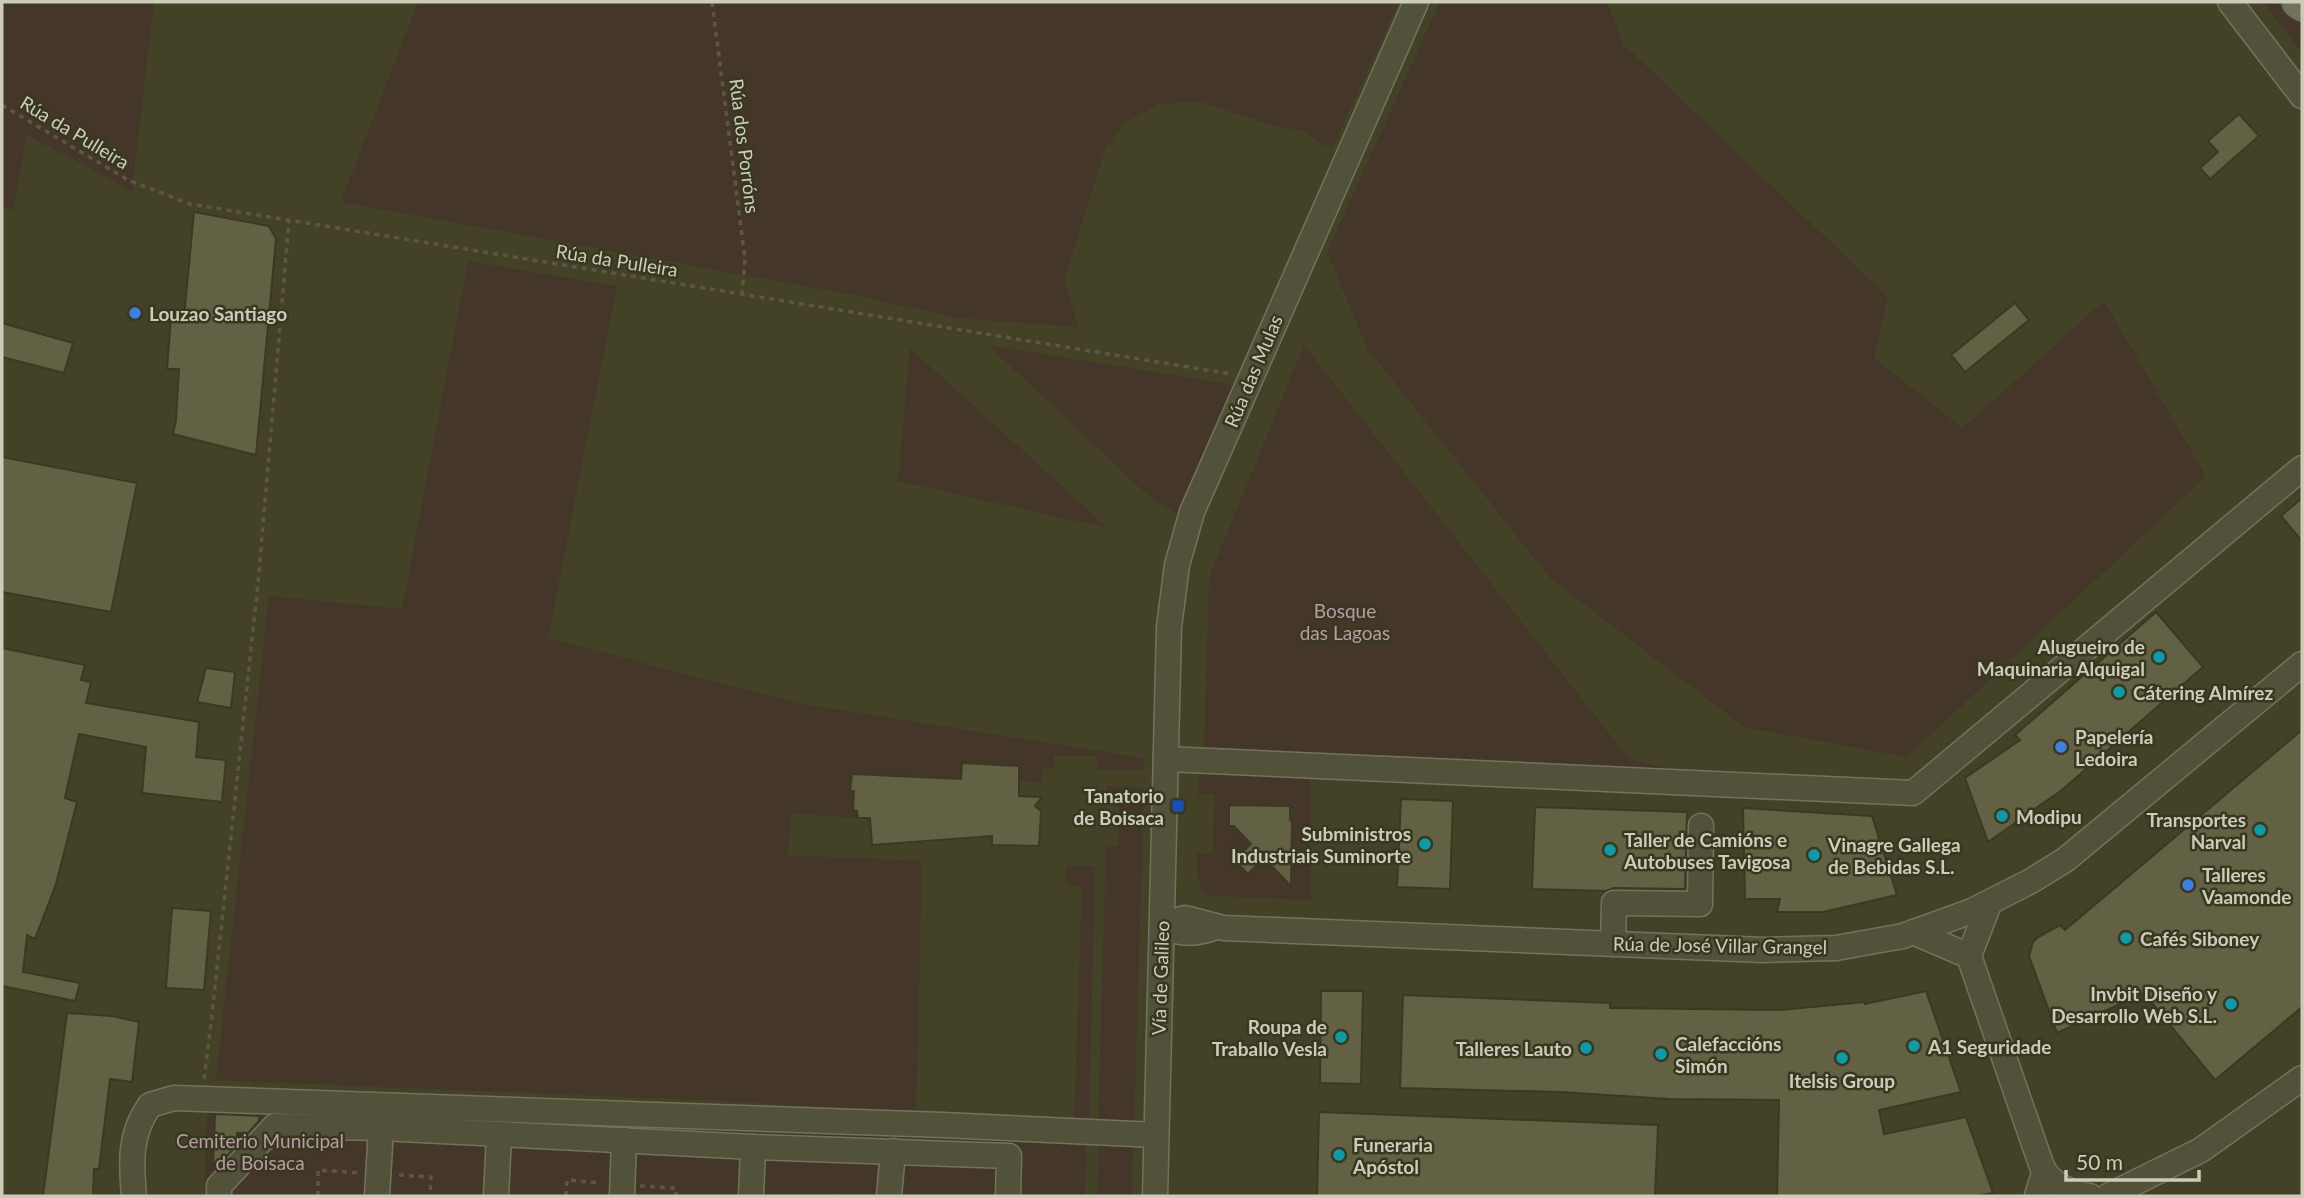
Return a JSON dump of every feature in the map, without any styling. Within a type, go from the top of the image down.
[{"type":"street","name":"Rúa das Mulas","points":[[1166,759],[1170,617],[1177,565],[1192,512],[1416,2]]},
{"type":"street","points":[[2230,2],[2302,96]]},
{"type":"street","points":[[1166,759],[1913,793],[2302,468]]},
{"type":"street","name":"Rúa de José Villar Grangel","points":[[1162,925],[1185,918],[1216,927],[1800,950],[1868,943],[1913,932],[1989,904],[2065,860],[2302,664]]},
{"type":"street","name":"Vía de Galileo","points":[[1156,1195],[1166,759]]},
{"type":"street","points":[[1613,944],[1614,904],[1700,904],[1701,826]]},
{"type":"street","points":[[1164,876],[1180,900],[1197,917],[1216,927]]},
{"type":"street","points":[[1967,950],[1989,904]]},
{"type":"street","points":[[1955,918],[2047,1189],[2090,1196]]},
{"type":"street","name":"Rúa de José Villar Grangel","points":[[1160,969],[1183,943],[1216,927]]},
{"type":"street","points":[[1913,932],[1967,950]]},
{"type":"street","points":[[2108,1196],[2202,1150],[2302,1078]]},
{"type":"street","points":[[134,1196],[131,1153],[136,1130],[150,1105],[174,1098],[1156,1135]]},
{"type":"street","points":[[219,1196],[219,1186],[275,1126],[381,1128],[753,1147],[1009,1156],[1007,1196]]},
{"type":"street","points":[[377,1196],[381,1128]]},
{"type":"street","points":[[496,1196],[499,1135]]},
{"type":"street","points":[[622,1196],[624,1140]]},
{"type":"street","points":[[751,1196],[753,1147]]},
{"type":"street","points":[[889,1196],[893,1151]]},
{"type":"path","name":"Rúa dos Porróns","points":[[712,2],[745,258],[742,295]]},
{"type":"path","name":"Rúa da Pulleira","points":[[2,106],[128,180],[190,204],[1250,377]]},
{"type":"path","points":[[201,1098],[257,583],[289,221]]},
{"type":"path","points":[[318,1170],[318,1196]]},
{"type":"path","points":[[430,1177],[430,1196]]},
{"type":"path","points":[[832,1196],[851,1196]]},
{"type":"green space","points":[[2,2],[154,2],[132,191],[27,135],[13,210],[2,207]]},
{"type":"green space","points":[[418,2],[1399,2],[1332,149],[1302,131],[1269,124],[1200,102],[1159,104],[1126,122],[1106,148],[1064,279],[1078,327],[958,318],[854,295],[341,202]]},
{"type":"green space","points":[[1440,2],[1607,2],[1623,44],[1888,297],[1874,358],[1963,428],[2104,301],[2206,476],[1907,757],[1744,727],[1550,578],[1367,348],[1327,252]]},
{"type":"green space","points":[[2263,2],[2277,2],[2302,23],[2302,53]]},
{"type":"green space","points":[[468,261],[617,286],[548,638],[797,703],[1143,758],[1144,770],[1097,770],[1097,756],[1054,756],[1053,768],[1043,769],[1042,782],[1019,781],[1019,766],[963,763],[961,779],[852,774],[850,791],[854,791],[853,810],[857,811],[858,818],[791,813],[788,855],[922,861],[916,1113],[725,1101],[216,1080],[269,596],[402,609]]},
{"type":"green space","points":[[988,345],[1234,385],[1177,514],[1153,500]]},
{"type":"green space","name":"Bosque das Lagoas","points":[[1304,345],[1630,760],[1710,777],[1204,751],[1209,577]]},
{"type":"green space","points":[[910,348],[1108,528],[898,481]]},
{"type":"green space","points":[[1200,767],[1310,774],[1311,900],[1210,896],[1203,891],[1197,875],[1197,853],[1213,853],[1214,794],[1198,795]]},
{"type":"green space","points":[[1107,786],[1144,788],[1134,1124],[1098,1123],[1106,847],[1118,846],[1120,795],[1106,793]]},
{"type":"green space","points":[[1067,866],[1095,867],[1089,1123],[1074,1122],[1082,887],[1065,884]]},
{"type":"green space","name":"Cemiterio Municipal de Boisaca","points":[[207,1104],[1086,1144],[1085,1196],[204,1196]]},
{"type":"green space","points":[[1099,1142],[1133,1144],[1132,1196],[1098,1196]]},
{"type":"building","points":[[2239,114],[2259,136],[2210,179],[2200,168],[2218,152],[2208,141]]},
{"type":"building","points":[[194,212],[269,226],[276,239],[256,455],[173,434],[179,369],[167,369],[171,317],[184,317]]},
{"type":"building","points":[[2015,303],[2029,320],[1965,372],[1951,355]]},
{"type":"building","points":[[2,323],[73,343],[64,373],[2,357]]},
{"type":"building","points":[[2,457],[137,483],[111,612],[2,592]]},
{"type":"building","points":[[2302,498],[2302,541],[2281,516]]},
{"type":"building","points":[[2156,612],[2203,667],[2062,790],[1988,842],[1965,778],[2020,740],[2015,735]]},
{"type":"building","points":[[2,648],[85,665],[81,680],[91,682],[86,703],[199,722],[196,757],[226,760],[222,802],[142,793],[146,747],[79,734],[65,798],[77,802],[56,884],[35,939],[27,935],[23,972],[80,983],[75,1001],[2,986]]},
{"type":"building","points":[[206,668],[235,672],[231,708],[197,702]]},
{"type":"building","points":[[2302,730],[2302,1007],[2215,1080],[2144,993],[2057,1033],[2029,956],[2033,942],[2060,925],[2065,930]]},
{"type":"building","points":[[962,763],[1019,766],[1019,796],[1042,797],[1035,806],[1041,811],[1039,846],[992,845],[992,836],[872,845],[870,818],[858,818],[857,811],[853,810],[854,791],[850,791],[852,774],[961,779]]},
{"type":"building","name":"Subministros Industriais Suminorte","points":[[1401,799],[1453,801],[1450,889],[1397,887]]},
{"type":"building","points":[[1229,805],[1290,806],[1291,886],[1264,858],[1248,874],[1234,860],[1251,844],[1234,826],[1229,826]]},
{"type":"building","name":"Taller de Camións e Autobuses Tavigosa","points":[[1535,807],[1687,812],[1685,889],[1532,889]]},
{"type":"building","name":"Vinagre Gallega de Bebidas S.L.","points":[[1743,808],[1872,816],[1897,895],[1823,912],[1777,912],[1780,899],[1745,899]]},
{"type":"building","points":[[172,908],[211,911],[204,990],[166,988]]},
{"type":"building","name":"Roupa de Traballo Vesla","points":[[1321,991],[1363,991],[1361,1084],[1320,1083]]},
{"type":"building","points":[[1926,991],[1961,1092],[1879,1110],[1884,1134],[1966,1117],[1993,1193],[1976,1196],[1777,1196],[1779,1100],[1669,1099],[1561,1092],[1400,1088],[1403,995],[1610,1003],[1610,1008],[1780,1010],[1865,1004]]},
{"type":"building","points":[[67,1013],[112,1016],[139,1022],[132,1082],[110,1079],[99,1169],[94,1169],[93,1196],[43,1196]]},
{"type":"building","points":[[1319,1112],[1658,1125],[1655,1196],[1317,1196]]},
{"type":"building","points":[[215,1114],[259,1116],[259,1121],[248,1133],[237,1133],[237,1145],[217,1167],[213,1166]]},
{"type":"place","name":"Louzao Santiago","points":[[135,313]]},
{"type":"place","name":"Alugueiro de Maquinaria Alquigal","points":[[2159,657]]},
{"type":"place","name":"Cátering Almírez","points":[[2119,692]]},
{"type":"place","name":"Papelería Ledoira","points":[[2061,747]]},
{"type":"place","name":"Tanatorio de Boisaca","points":[[1178,806]]},
{"type":"place","name":"Modipu","points":[[2002,816]]},
{"type":"place","name":"Transportes Narval","points":[[2260,830]]},
{"type":"place","name":"Subministros Industriais Suminorte","points":[[1425,844]]},
{"type":"place","name":"Taller de Camións e Autobuses Tavigosa","points":[[1610,850]]},
{"type":"place","name":"Vinagre Gallega de Bebidas S.L.","points":[[1814,855]]},
{"type":"place","name":"Talleres Vaamonde","points":[[2188,885]]},
{"type":"place","name":"Cafés Siboney","points":[[2126,938]]},
{"type":"place","name":"Invbit Diseño y Desarrollo Web S.L.","points":[[2231,1004]]},
{"type":"place","name":"Roupa de Traballo Vesla","points":[[1341,1037]]},
{"type":"place","name":"A1 Seguridade","points":[[1914,1046]]},
{"type":"place","name":"Talleres Lauto","points":[[1586,1048]]},
{"type":"place","name":"Calefaccións Simón","points":[[1661,1054]]},
{"type":"place","name":"Itelsis Group","points":[[1842,1058]]},
{"type":"place","name":"Funeraria Apóstol","points":[[1339,1155]]}]
